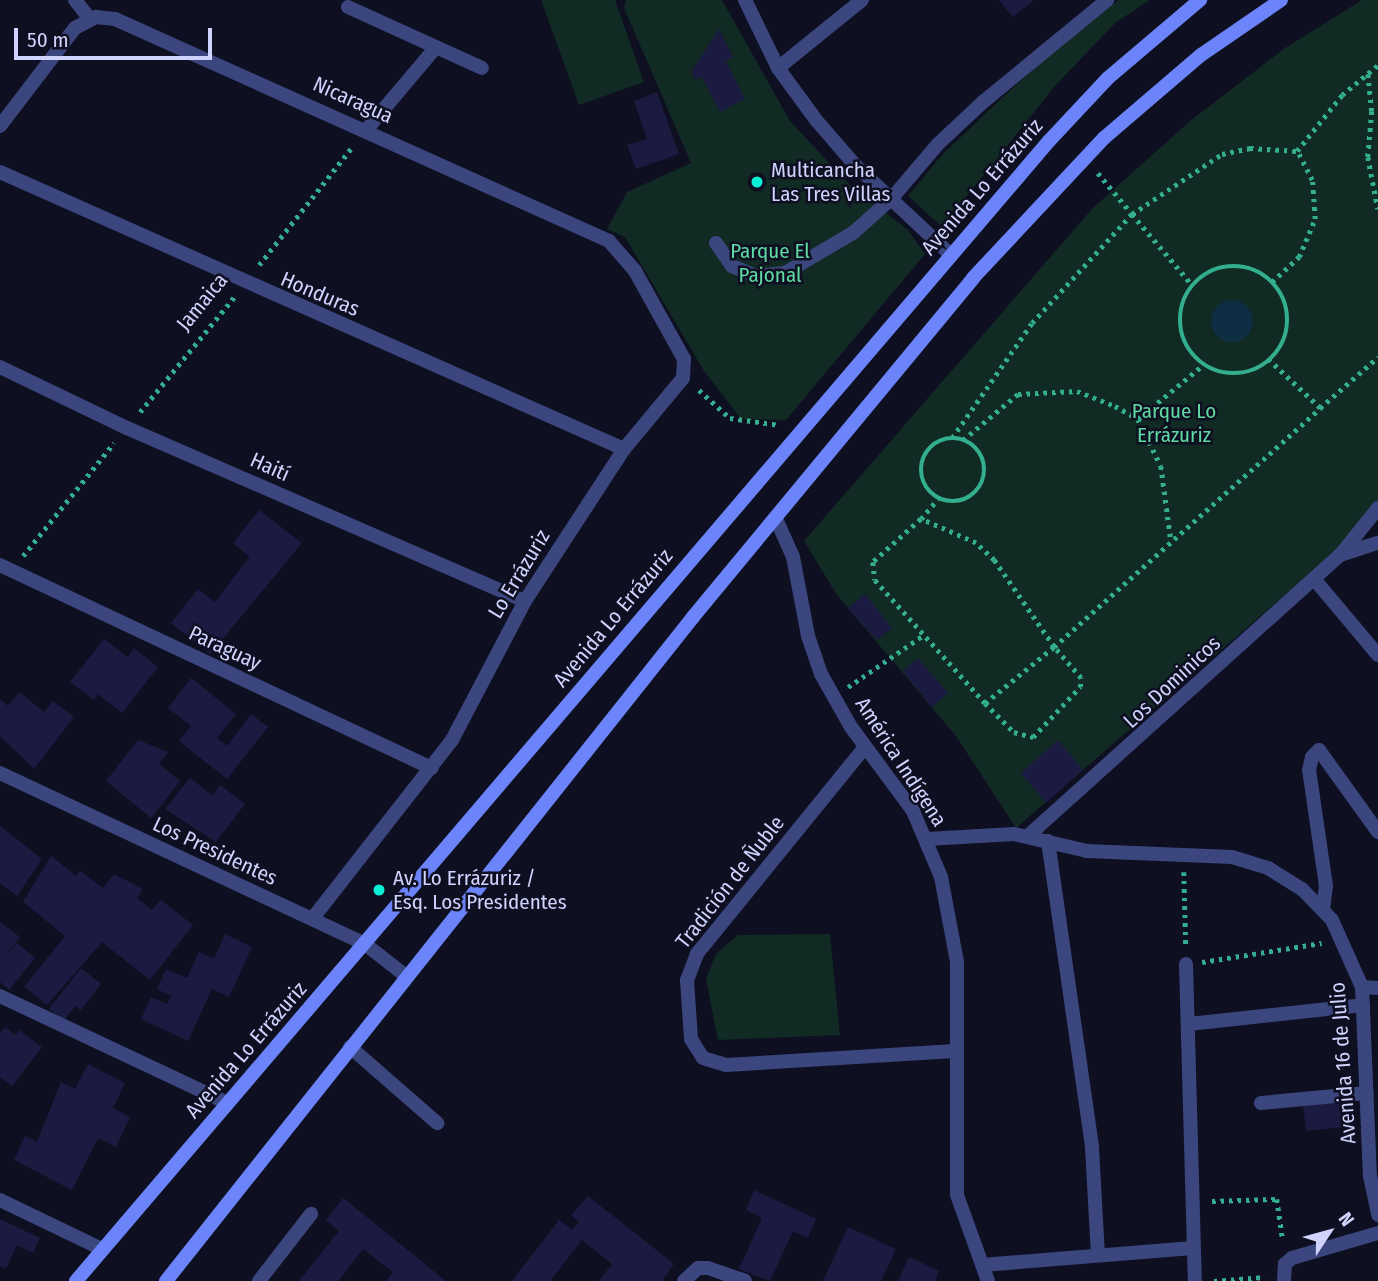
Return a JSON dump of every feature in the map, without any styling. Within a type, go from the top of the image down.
[{"type":"main road","name":"Avenida Lo Errázuriz","points":[[76,1281],[805,424],[1078,109],[1140,48],[1200,0]]},
{"type":"main road","points":[[166,1281],[693,617],[777,521],[955,299],[1085,158],[1201,55],[1281,0]]},
{"type":"street","points":[[0,126],[71,33],[90,19],[75,0]]},
{"type":"street","points":[[745,0],[778,68],[835,143],[951,255]]},
{"type":"street","points":[[778,68],[862,0]]},
{"type":"street","points":[[716,243],[732,266],[756,276],[785,274],[853,233],[892,198],[974,110],[1107,0]]},
{"type":"street","points":[[348,7],[482,68]]},
{"type":"street","name":"Nicaragua","points":[[90,19],[116,19],[597,234],[616,247],[680,350],[685,368]]},
{"type":"street","points":[[367,129],[436,47]]},
{"type":"street","name":"Honduras","points":[[0,172],[244,284],[624,449]]},
{"type":"street","name":"Haití","points":[[0,367],[127,428],[526,601]]},
{"type":"street","name":"Lo Errázuriz","points":[[312,919],[432,768],[464,721],[526,601],[624,449],[677,386],[685,368]]},
{"type":"street","name":"Los Dominicos","points":[[1029,835],[1315,580],[1340,555],[1378,508]]},
{"type":"street","name":"América Indígena","points":[[777,521],[793,557],[813,655],[833,698],[928,839],[952,916],[957,962],[957,1195],[988,1281]]},
{"type":"street","name":"Los Dominicos","points":[[1340,555],[1378,543]]},
{"type":"street","name":"Paraguay","points":[[6,568],[432,768]]},
{"type":"street","points":[[1315,580],[1378,655]]},
{"type":"street","name":"Tradición de Ñuble","points":[[865,747],[697,954],[687,980],[691,1039],[703,1058],[726,1065],[955,1051]]},
{"type":"street","points":[[1324,910],[1326,886],[1310,770],[1312,757],[1319,750],[1378,832]]},
{"type":"street","name":"Los Presidentes","points":[[0,773],[365,944],[406,976]]},
{"type":"street","name":"Avenida 16 de Julio","points":[[928,839],[985,832],[1029,835],[1105,852],[1183,854],[1251,861],[1302,889],[1324,910],[1343,940],[1362,987],[1370,1176],[1378,1215]]},
{"type":"street","points":[[1048,841],[1093,1148],[1098,1254]]},
{"type":"street","points":[[1186,964],[1195,1281]]},
{"type":"street","points":[[1362,987],[1378,988]]},
{"type":"street","points":[[0,996],[227,1103]]},
{"type":"street","points":[[1189,1024],[1363,1005]]},
{"type":"street","points":[[350,1047],[437,1123]]},
{"type":"street","points":[[1261,1103],[1367,1093]]},
{"type":"street","points":[[0,1200],[102,1249]]},
{"type":"street","points":[[259,1281],[312,1214]]},
{"type":"street","points":[[1283,1278],[1284,1264],[1292,1258],[1378,1233]]},
{"type":"street","points":[[982,1265],[1192,1248]]},
{"type":"street","points":[[684,1281],[698,1268],[708,1268],[745,1281]]},
{"type":"path","points":[[1297,151],[1342,95],[1378,65]]},
{"type":"path","points":[[1368,74],[1372,111],[1368,157],[1378,209]]},
{"type":"path","name":"Jamaica","points":[[6,568],[127,428],[367,129]]},
{"type":"path","points":[[952,438],[1032,323],[1132,214],[1222,154],[1250,148],[1297,151]]},
{"type":"path","points":[[1272,282],[1299,257],[1315,219],[1312,180],[1297,151]]},
{"type":"path","points":[[1085,158],[1193,286]]},
{"type":"path","points":[[1240,267],[1272,282],[1282,296],[1287,322],[1281,348],[1270,361],[1237,374],[1203,365],[1183,336],[1180,318],[1193,286],[1206,274],[1240,267]]},
{"type":"path","points":[[985,703],[1054,647],[1377,360]]},
{"type":"path","points":[[1270,361],[1320,408]]},
{"type":"path","points":[[1138,419],[1203,365]]},
{"type":"path","points":[[685,368],[697,388],[730,418],[805,424]]},
{"type":"path","points":[[963,440],[1018,394],[1077,391],[1138,419],[1161,466],[1171,542]]},
{"type":"path","points":[[952,438],[972,444],[984,462],[983,483],[959,502],[938,499],[924,484],[922,463],[933,445],[952,438]]},
{"type":"path","points":[[921,519],[976,543],[994,560],[1054,647],[1081,678],[1080,687],[1033,737],[1014,732],[875,580],[873,562],[921,519],[938,499]]},
{"type":"path","points":[[833,698],[925,634]]},
{"type":"path","points":[[1183,854],[1186,964],[1343,940]]},
{"type":"path","points":[[1194,1202],[1277,1199],[1284,1247],[1292,1258]]},
{"type":"path","points":[[1213,1281],[1283,1278]]},
{"type":"green space","points":[[541,0],[615,0],[644,82],[579,105]]},
{"type":"green space","name":"Parque El Pajonal","points":[[626,0],[722,0],[790,121],[853,188],[907,229],[925,254],[786,420],[741,419],[704,371],[625,237],[607,229],[627,192],[691,163],[624,8]]},
{"type":"green space","points":[[1119,0],[1150,0],[1115,23],[1055,86],[942,227],[908,196],[941,156],[1005,95],[1083,25]]},
{"type":"green space","name":"Parque Lo Errázuriz","points":[[1362,0],[1378,0],[1378,514],[1016,828],[956,736],[837,595],[804,541],[1092,209],[1190,121],[1285,48]]},
{"type":"green space","points":[[830,934],[840,1035],[718,1040],[706,979],[716,954],[738,935]]},
{"type":"water","points":[[1232,300],[1247,306],[1253,321],[1247,336],[1232,342],[1217,336],[1211,321],[1217,306]]},
{"type":"building","points":[[999,0],[1034,0],[1013,17]]},
{"type":"building","points":[[719,29],[733,57],[726,61],[745,99],[720,112],[702,77],[696,80],[691,72]]},
{"type":"building","points":[[657,92],[679,154],[636,169],[627,145],[647,139],[634,101]]},
{"type":"building","points":[[259,510],[302,543],[210,654],[171,623],[198,589],[215,602],[250,557],[233,543]]},
{"type":"building","points":[[865,594],[892,628],[877,640],[848,608]]},
{"type":"building","points":[[104,639],[128,657],[134,648],[158,667],[122,713],[98,694],[94,700],[70,682]]},
{"type":"building","points":[[918,658],[948,693],[932,707],[903,671]]},
{"type":"building","points":[[191,678],[236,714],[217,738],[227,746],[251,714],[268,727],[227,779],[179,741],[191,726],[168,708]]},
{"type":"building","points":[[19,692],[44,712],[53,701],[74,717],[34,769],[0,736],[0,699],[8,706]]},
{"type":"building","points":[[138,740],[168,752],[159,764],[180,781],[151,818],[106,781]]},
{"type":"building","points":[[1058,740],[1083,770],[1046,803],[1021,773]]},
{"type":"building","points":[[190,778],[212,795],[220,785],[245,804],[216,842],[165,809]]},
{"type":"building","points":[[0,826],[42,859],[17,896],[0,883]]},
{"type":"building","points":[[51,856],[76,876],[80,871],[103,888],[114,874],[143,889],[137,898],[152,910],[161,900],[193,925],[150,980],[102,942],[47,1005],[24,987],[65,936],[23,902]]},
{"type":"building","points":[[0,922],[20,937],[4,958],[17,943],[35,958],[9,990],[0,982]]},
{"type":"building","points":[[225,934],[252,947],[229,997],[212,989],[188,1041],[141,1019],[151,997],[167,1004],[171,996],[157,989],[166,969],[187,978],[199,952],[214,959]]},
{"type":"building","points":[[81,968],[101,984],[81,1010],[75,1006],[64,1021],[49,1009]]},
{"type":"building","points":[[5,1027],[15,1035],[19,1030],[42,1047],[12,1086],[0,1077],[0,1033]]},
{"type":"building","points":[[88,1064],[125,1083],[113,1108],[130,1117],[116,1147],[98,1138],[72,1190],[14,1160],[25,1136],[37,1142],[61,1082],[75,1089]]},
{"type":"building","points":[[1352,1099],[1354,1126],[1306,1131],[1303,1105]]},
{"type":"building","points":[[754,1190],[816,1219],[808,1238],[793,1231],[770,1281],[739,1269],[762,1218],[746,1210]]},
{"type":"building","points":[[588,1196],[674,1264],[662,1281],[599,1281],[612,1264],[582,1240],[550,1281],[512,1281],[559,1220],[572,1230],[579,1222],[571,1215]]},
{"type":"building","points":[[343,1198],[446,1281],[386,1281],[393,1272],[363,1249],[338,1281],[299,1281],[339,1231],[326,1220]]},
{"type":"building","points":[[0,1219],[40,1238],[33,1253],[17,1245],[6,1269],[0,1266]]},
{"type":"building","points":[[848,1227],[896,1249],[881,1281],[823,1281]]},
{"type":"building","points":[[909,1257],[939,1271],[935,1281],[898,1281]]},
{"type":"place","name":"Multicancha Las Tres Villas","points":[[757,182]]},
{"type":"place","name":"Av. Lo Errázuriz / Esq. Los Presidentes","points":[[379,890]]}]
